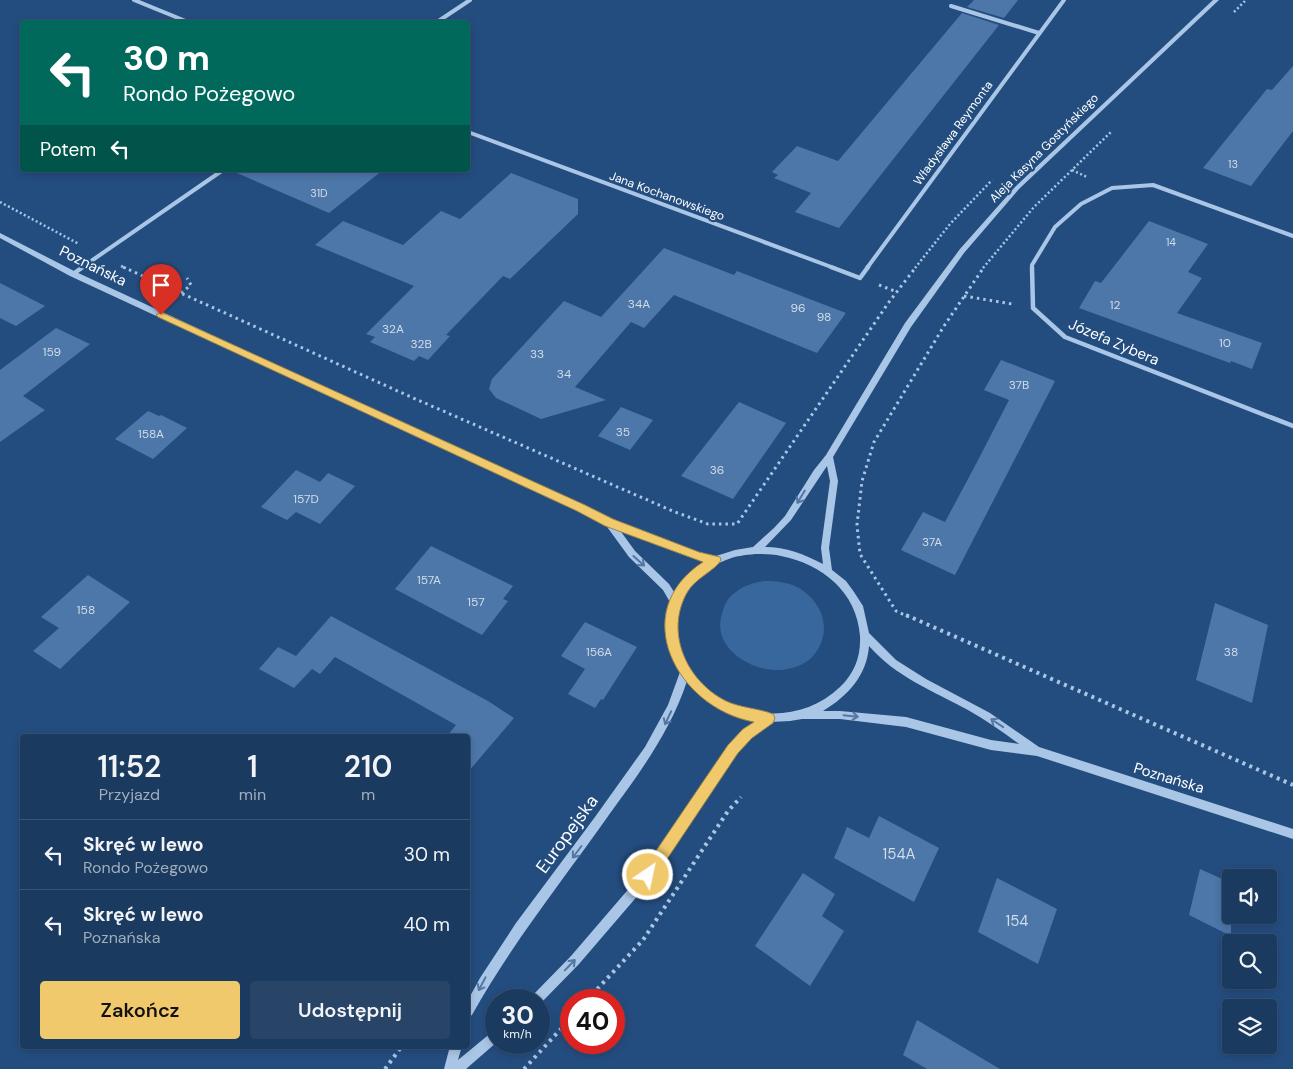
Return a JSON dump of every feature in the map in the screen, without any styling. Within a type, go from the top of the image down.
[{"type":"street","points":[[134,0],[183,20]]},
{"type":"street","points":[[440,20],[470,0]]},
{"type":"street","name":"Władysława Reymonta","points":[[860,278],[1064,0]]},
{"type":"street","name":"Aleja Kasyna Gostyńskiego","points":[[755,550],[775,533],[788,517],[815,473],[829,457],[908,325],[962,251],[1017,188],[1216,0]]},
{"type":"street","points":[[951,6],[1039,32]]},
{"type":"street","name":"Jana Kochanowskiego","points":[[470,133],[860,278]]},
{"type":"street","points":[[73,274],[220,172]]},
{"type":"street","points":[[1033,308],[1032,265],[1055,227],[1082,204],[1112,188],[1153,185],[1293,236]]},
{"type":"street","name":"Poznańska","points":[[0,235],[73,274],[609,522],[698,556],[716,560]]},
{"type":"street","name":"Józefa Zybera","points":[[1033,308],[1065,337],[1293,426]]},
{"type":"street","points":[[828,571],[825,548],[834,481],[829,457]]},
{"type":"street","name":"Poznańska","points":[[609,522],[632,554],[666,587],[676,604]]},
{"type":"street","points":[[755,550],[781,552],[806,559],[828,571],[847,590],[861,612],[866,636],[862,662],[850,686],[829,703],[802,715],[769,718],[743,714],[720,704],[700,690],[685,672],[674,650],[671,626],[676,604],[685,586],[698,572],[716,560],[755,550]]},
{"type":"street","name":"Poznańska","points":[[866,636],[879,653],[898,669],[986,716],[1037,751]]},
{"type":"street","name":"Europejska","points":[[470,1007],[484,978],[506,946],[583,844],[662,729],[677,698],[685,672]]},
{"type":"street","name":"Poznańska","points":[[802,715],[840,715],[906,722],[991,745],[1037,751],[1293,834]]},
{"type":"street","points":[[546,989],[595,938],[648,875],[733,749],[747,734],[769,718]]},
{"type":"street","points":[[457,1069],[485,1045]]},
{"type":"street","points":[[450,1069],[455,1049]]},
{"type":"path","points":[[0,202],[84,247]]},
{"type":"path","points":[[116,263],[411,397],[686,517],[708,524],[737,524],[757,493]]},
{"type":"path","points":[[181,293],[191,285],[187,278]]},
{"type":"path","points":[[964,296],[1033,308]]},
{"type":"path","points":[[857,525],[860,554],[896,610],[1293,785]]},
{"type":"path","points":[[597,989],[643,940],[728,811],[741,797]]},
{"type":"path","points":[[524,1069],[560,1030]]},
{"type":"path","points":[[385,1069],[400,1049]]},
{"type":"shaded area","points":[[764,581],[781,582],[797,587],[815,602],[820,611],[824,631],[822,641],[817,651],[809,660],[799,666],[781,670],[758,667],[736,656],[722,637],[720,626],[725,604],[733,594],[742,588]]},
{"type":"building","points":[[974,0],[1018,0],[1004,18],[967,7]]},
{"type":"building","points":[[962,13],[999,25],[839,228],[795,212],[811,193],[774,178],[778,175],[772,172],[797,146],[838,161]]},
{"type":"building","points":[[1293,66],[1293,131],[1251,186],[1203,168],[1267,89],[1272,90]]},
{"type":"building","points":[[235,172],[380,172],[329,213]]},
{"type":"building","points":[[511,173],[578,199],[578,214],[510,279],[503,276],[446,335],[450,336],[428,360],[419,356],[414,361],[370,342],[375,337],[366,334],[414,286],[315,245],[343,221],[403,245],[441,211],[460,219]]},
{"type":"building","points":[[1149,221],[1208,244],[1188,272],[1202,278],[1177,313],[1262,343],[1252,369],[1231,361],[1230,363],[1079,308],[1095,281],[1101,283]]},
{"type":"building","points":[[664,248],[734,275],[737,271],[846,313],[817,353],[674,295],[644,328],[631,322],[575,387],[606,400],[541,419],[496,398],[489,389],[492,379],[564,301],[601,317]]},
{"type":"building","points":[[0,283],[45,306],[16,326],[0,318]]},
{"type":"building","points":[[56,328],[90,344],[23,396],[45,410],[0,442],[0,370]]},
{"type":"building","points":[[1001,360],[1055,381],[955,575],[901,550],[923,512],[945,522],[976,464],[1009,400],[984,390]]},
{"type":"building","points":[[739,402],[786,423],[733,499],[681,476]]},
{"type":"building","points":[[621,407],[653,420],[630,450],[598,436]]},
{"type":"building","points":[[148,411],[159,416],[161,415],[187,428],[153,459],[115,439]]},
{"type":"building","points":[[296,470],[320,482],[328,473],[355,486],[320,524],[296,512],[287,520],[261,507]]},
{"type":"building","points":[[431,546],[513,586],[503,599],[508,601],[482,635],[395,589]]},
{"type":"building","points":[[88,575],[130,602],[60,669],[33,651],[59,628],[41,617]]},
{"type":"building","points":[[1215,603],[1268,625],[1252,703],[1196,680]]},
{"type":"building","points":[[331,616],[488,701],[514,718],[470,770],[470,734],[449,734],[456,725],[335,657],[320,674],[312,669],[294,688],[259,669],[278,647],[296,656]]},
{"type":"building","points":[[585,622],[637,647],[603,700],[601,699],[595,708],[568,694],[585,669],[561,656]]},
{"type":"building","points":[[879,816],[939,848],[914,902],[834,858],[847,827],[869,838]]},
{"type":"building","points":[[1200,869],[1222,879],[1222,924],[1231,924],[1231,934],[1227,934],[1189,915]]},
{"type":"building","points":[[803,873],[835,894],[822,916],[844,931],[810,986],[755,946]]},
{"type":"building","points":[[997,878],[1057,909],[1038,964],[978,932]]},
{"type":"building","points":[[917,1020],[1000,1069],[927,1069],[903,1055]]},
{"type":"route","points":[[161,315],[609,522],[698,556],[716,560],[698,572],[685,586],[676,604],[671,626],[674,650],[685,672],[700,690],[720,704],[743,714],[769,718],[747,734],[733,749],[648,875]]}]
